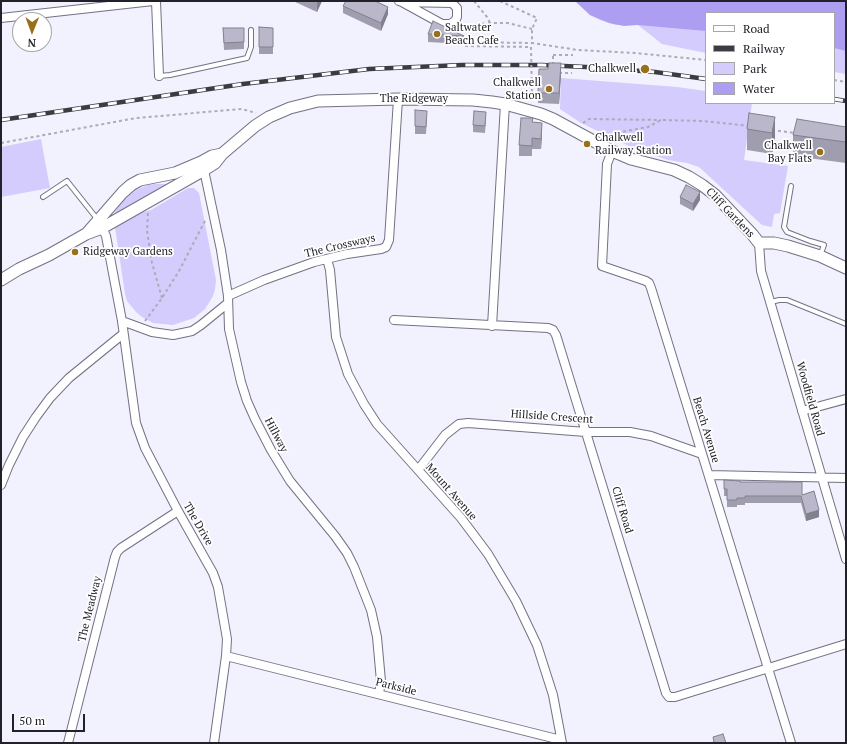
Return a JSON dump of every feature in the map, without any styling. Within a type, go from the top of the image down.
[{"type":"street","points":[[1,18],[155,1],[159,76]]},
{"type":"street","points":[[400,2],[452,3],[458,8],[458,13],[455,21],[450,24],[442,24],[400,2]]},
{"type":"street","name":"The Ridgeway","points":[[100,224],[123,192],[131,185],[140,180],[216,163],[222,154],[255,126],[269,117],[290,108],[318,101],[398,99],[473,100],[505,104],[552,119],[612,151]]},
{"type":"street","name":"The Crossways","points":[[228,300],[293,269],[327,259],[386,247],[389,240],[398,99]]},
{"type":"street","points":[[394,320],[492,326],[505,104]]},
{"type":"street","name":"Cliff Gardens","points":[[612,151],[631,159],[674,170],[702,184],[715,195],[759,243]]},
{"type":"street","name":"Beach Avenue","points":[[612,151],[607,164],[602,266],[649,283],[791,743]]},
{"type":"street","name":"The Ridgeway","points":[[1,280],[19,269],[49,255],[86,234],[100,224],[148,202],[203,166]]},
{"type":"street","name":"Hillway","points":[[203,166],[221,250],[228,300],[230,329],[241,382],[255,419],[271,450],[290,481],[347,553],[362,584],[371,610],[377,636],[381,681],[379,694]]},
{"type":"street","points":[[100,224],[106,236],[122,321],[152,332],[174,335],[201,326],[228,300]]},
{"type":"street","points":[[759,243],[774,243],[788,246],[820,256],[846,268]]},
{"type":"street","name":"Woodfield Road","points":[[759,243],[761,271],[846,559]]},
{"type":"street","name":"Mount Avenue","points":[[327,259],[330,270],[336,337],[348,374],[364,404],[377,424],[461,518],[488,554],[516,601],[537,645],[553,695],[562,741]]},
{"type":"street","name":"The Drive","points":[[122,321],[136,423],[145,448],[213,573],[218,587],[227,639],[214,743]]},
{"type":"street","name":"Cliff Road","points":[[492,326],[548,328],[553,330],[556,335],[666,692],[669,697],[768,669]]},
{"type":"street","points":[[1,485],[23,437],[50,398],[68,378],[123,334]]},
{"type":"street","points":[[802,411],[846,398]]},
{"type":"street","name":"Hillside Crescent","points":[[418,470],[445,435],[459,424],[468,423],[586,432],[630,432],[644,434],[702,454]]},
{"type":"street","points":[[709,475],[846,478]]},
{"type":"street","name":"The Meadway","points":[[68,743],[117,552],[178,511]]},
{"type":"street","points":[[768,669],[846,644]]},
{"type":"street","name":"Parkside","points":[[226,656],[562,741]]},
{"type":"lane","points":[[159,76],[170,75],[246,58],[251,47],[252,30]]},
{"type":"lane","points":[[43,197],[67,181],[100,224]]},
{"type":"lane","points":[[791,186],[784,227],[787,232],[824,245],[820,256]]},
{"type":"lane","points":[[771,302],[787,300],[846,324]]},
{"type":"path","points":[[474,1],[490,23]]},
{"type":"path","points":[[500,1],[537,18],[532,29],[532,43]]},
{"type":"path","points":[[450,24],[456,33],[478,24],[490,23],[508,23],[532,29]]},
{"type":"path","points":[[532,98],[531,48],[463,46],[462,42],[532,43],[578,50],[636,53],[705,60]]},
{"type":"path","points":[[553,66],[553,54],[573,55]]},
{"type":"path","points":[[553,72],[572,73]]},
{"type":"path","points":[[835,80],[846,82]]},
{"type":"path","points":[[1,143],[136,118],[242,109],[269,117]]},
{"type":"path","points":[[589,119],[616,118],[703,121],[755,127]]},
{"type":"path","points":[[595,142],[616,133],[648,127],[661,120]]},
{"type":"path","points":[[770,129],[800,134]]},
{"type":"path","points":[[148,202],[147,231],[152,263],[162,298]]},
{"type":"path","points":[[140,328],[162,298],[179,271],[212,207]]},
{"type":"green space","points":[[575,1],[846,1],[846,74],[835,72],[835,12],[705,12],[705,53],[662,44],[638,25],[616,25],[590,15]]},
{"type":"green space","points":[[561,78],[677,87],[705,91],[705,104],[752,104],[744,160],[788,166],[780,213],[774,214],[772,227],[762,225],[699,167],[687,163],[668,160],[631,147],[581,123],[560,109]]},
{"type":"green space","points":[[41,139],[50,188],[1,197],[1,147]]},
{"type":"green space","points":[[155,184],[168,184],[168,186],[118,215],[115,212],[120,204],[133,191]]},
{"type":"green space","points":[[188,188],[194,188],[199,193],[216,280],[215,289],[213,296],[205,309],[194,318],[173,325],[153,323],[136,312],[127,301],[115,227],[142,211],[151,210]]},
{"type":"water","points":[[575,1],[846,1],[846,51],[835,48],[835,12],[705,12],[705,31],[638,25],[624,26],[609,23],[590,15]]},
{"type":"building","points":[[346,1],[375,1],[388,7],[381,23],[343,6]]},
{"type":"building","points":[[433,21],[464,36],[428,34]]},
{"type":"building","points":[[259,27],[273,28],[273,47],[259,47]]},
{"type":"building","points":[[223,28],[244,28],[244,42],[224,43]]},
{"type":"building","points":[[549,63],[561,63],[559,93],[538,93],[539,69],[548,69]]},
{"type":"building","points":[[415,110],[427,111],[426,127],[415,126]]},
{"type":"building","points":[[474,111],[486,112],[485,126],[473,125]]},
{"type":"building","points":[[749,113],[775,117],[772,133],[747,129]]},
{"type":"building","points":[[521,118],[533,118],[532,122],[542,123],[541,139],[532,138],[532,146],[519,145]]},
{"type":"building","points":[[797,119],[846,127],[846,142],[793,135]]},
{"type":"building","points":[[686,185],[700,192],[693,204],[680,197]]},
{"type":"building","points":[[724,480],[740,482],[802,482],[802,495],[814,491],[819,510],[806,514],[801,496],[745,496],[745,498],[737,498],[737,500],[727,500],[727,489],[724,489]]},
{"type":"building","points":[[723,734],[726,743],[711,743],[714,742],[713,737]]},
{"type":"railway","points":[[1,120],[243,84],[369,69],[462,65],[542,65],[655,72],[705,79]]},
{"type":"railway","points":[[835,99],[846,101]]},
{"type":"place","name":"Saltwater Beach Cafe","points":[[437,34]]},
{"type":"place","name":"Chalkwell","points":[[645,69]]},
{"type":"place","name":"Chalkwell Station","points":[[549,89]]},
{"type":"place","name":"Chalkwell Railway Station","points":[[587,144]]},
{"type":"place","name":"Chalkwell Bay Flats","points":[[820,152]]},
{"type":"place","name":"Ridgeway Gardens","points":[[75,252]]}]
